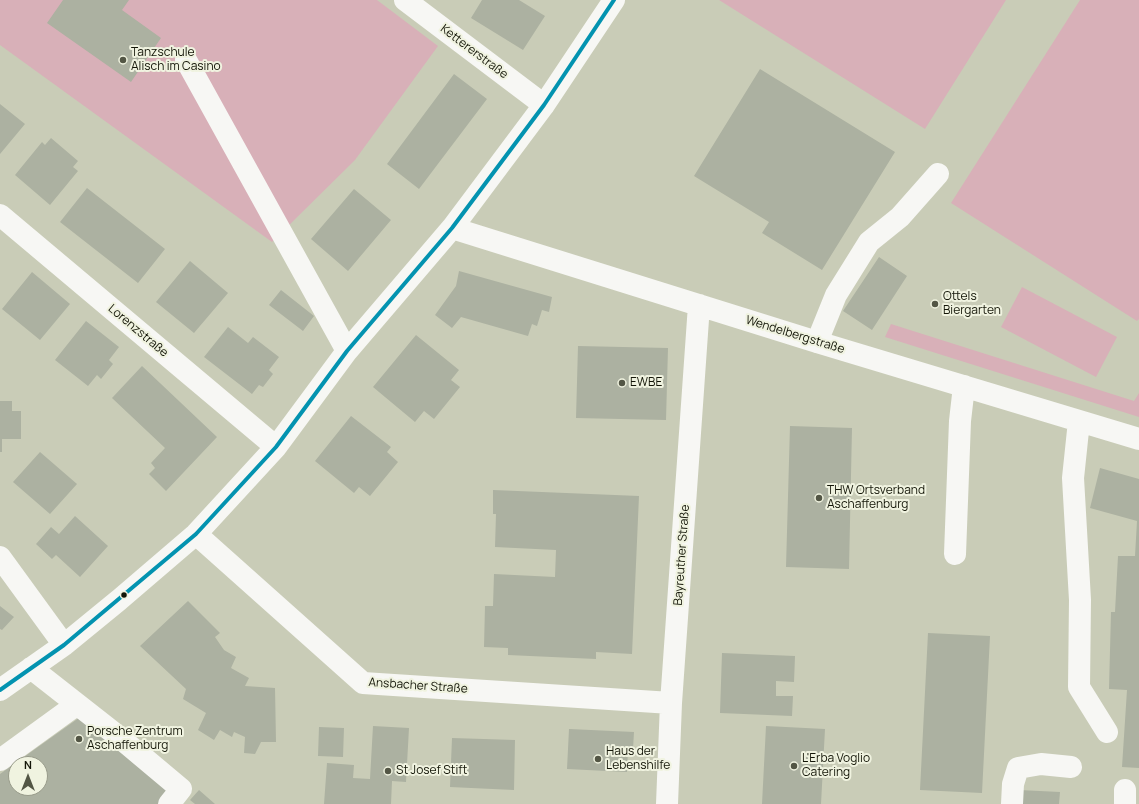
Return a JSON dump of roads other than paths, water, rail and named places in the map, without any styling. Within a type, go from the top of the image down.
[{"type":"street","name":"Kettererstraße","points":[[405,0],[544,105]]},
{"type":"street","points":[[0,690],[64,645],[196,534],[276,447],[347,351],[452,228],[544,105],[614,0]]},
{"type":"street","points":[[186,60],[347,351]]},
{"type":"street","points":[[817,342],[836,295],[869,242],[900,217],[938,174]]},
{"type":"street","name":"Lorenzstraße","points":[[0,215],[276,447]]},
{"type":"street","name":"Wendelbergstraße","points":[[452,228],[817,342],[1139,439]]},
{"type":"street","name":"Bayreuther Straße","points":[[667,804],[671,704],[699,305]]},
{"type":"street","points":[[955,554],[960,421],[964,386]]},
{"type":"street","points":[[1079,421],[1073,478],[1080,600],[1079,687],[1107,732]]},
{"type":"street","name":"Ansbacher Straße","points":[[196,534],[363,683],[671,704]]},
{"type":"street","points":[[0,557],[64,645]]},
{"type":"street","points":[[31,668],[119,737],[181,790],[169,804]]},
{"type":"street","points":[[0,760],[76,704]]},
{"type":"street","points":[[1012,804],[1013,784],[1018,768],[1041,764],[1071,767]]},
{"type":"place","name":"Tanzschule Alisch im Casino","points":[[123,60]]},
{"type":"place","name":"Ottels Biergarten","points":[[935,304]]},
{"type":"place","name":"EWBE","points":[[622,383]]},
{"type":"place","name":"THW Ortsverband Aschaffenburg","points":[[819,498]]},
{"type":"place","name":"Porsche Zentrum Aschaffenburg","points":[[79,739]]},
{"type":"place","name":"Haus der Lebenshilfe","points":[[598,759]]},
{"type":"place","name":"L'Erba Voglio Catering","points":[[794,766]]},
{"type":"place","name":"St Josef Stift","points":[[388,771]]}]
